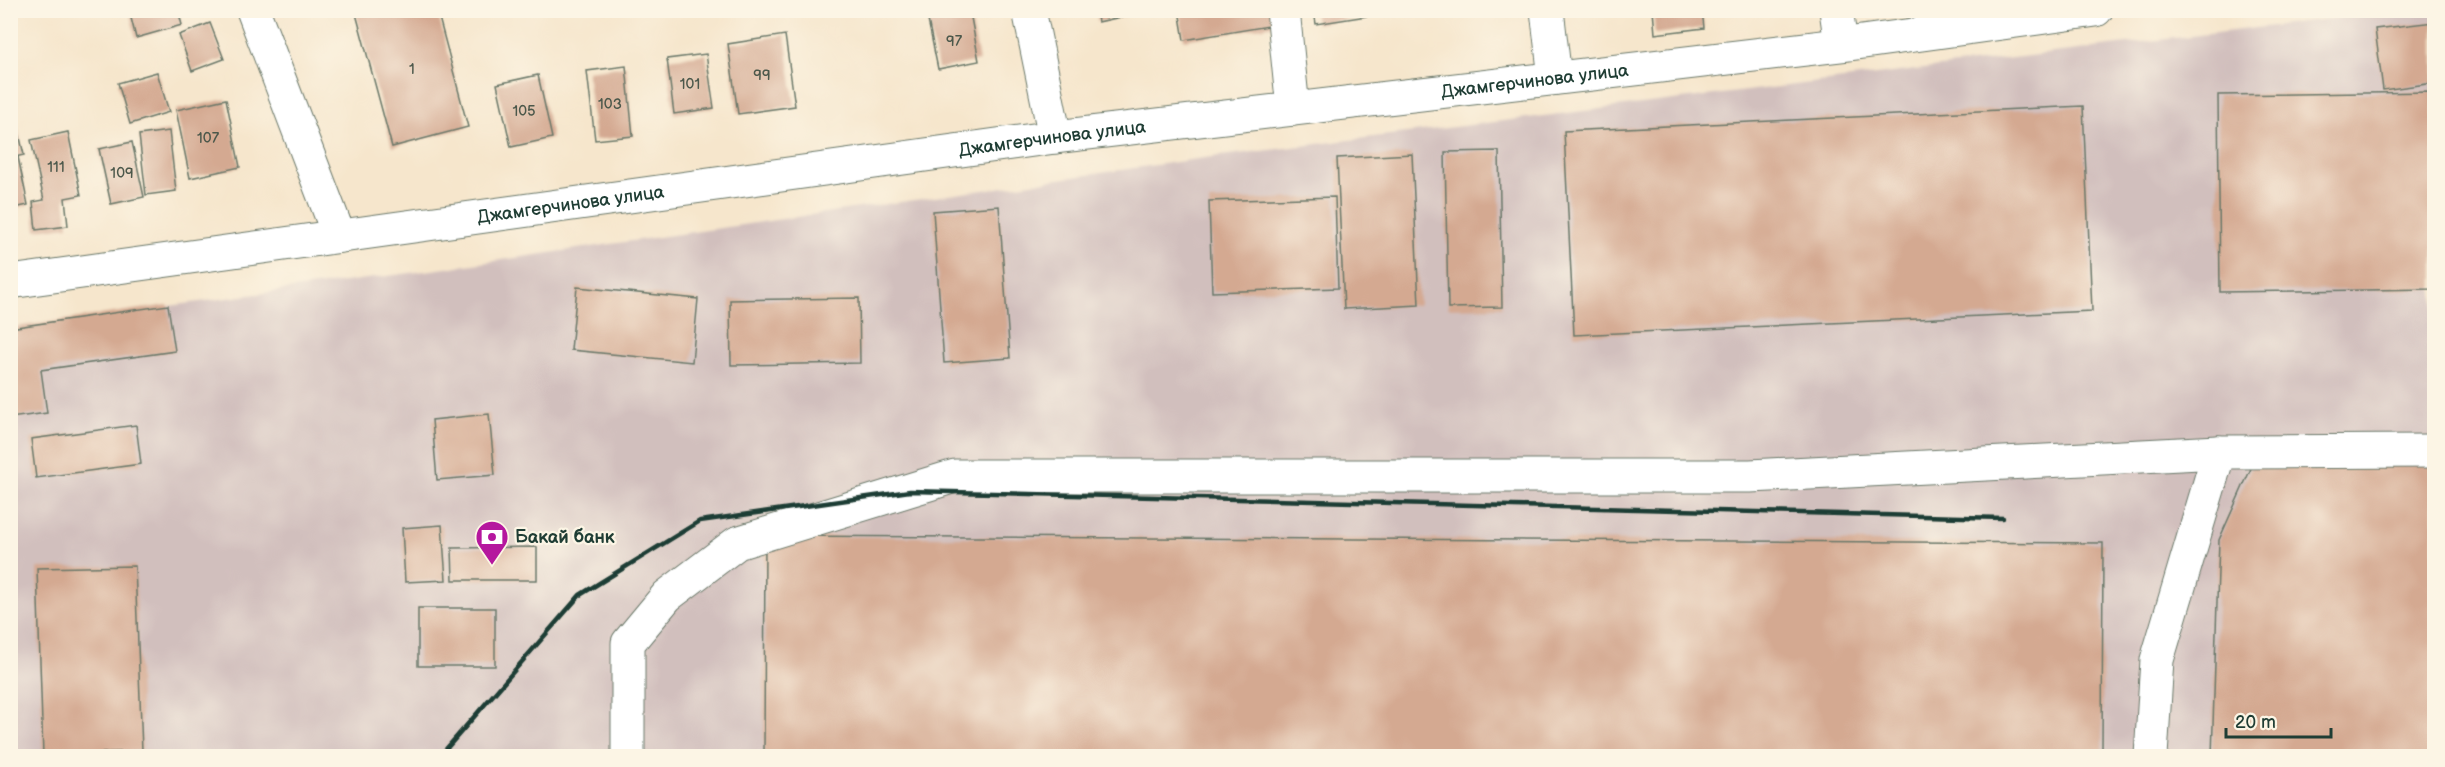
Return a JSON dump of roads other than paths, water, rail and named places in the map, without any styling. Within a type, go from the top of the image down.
[{"type":"street","points":[[253,10],[339,236]]},
{"type":"street","points":[[1029,10],[1055,137]]},
{"type":"street","points":[[1283,10],[1293,109]]},
{"type":"street","points":[[1547,10],[1556,78]]},
{"type":"street","points":[[1836,10],[1841,44]]},
{"type":"street","name":"Джамгерчинова улица","points":[[10,282],[1055,137],[1841,44],[2096,10]]},
{"type":"street","points":[[628,756],[628,643],[667,596],[737,543],[955,476],[1750,476],[2219,453],[2434,451]]},
{"type":"street","points":[[2151,756],[2157,660],[2219,453]]},
{"type":"railway","points":[[440,756],[580,595],[700,521],[910,491],[2003,518]]},
{"type":"place","name":"Бакай банк","points":[[492,566]]}]
